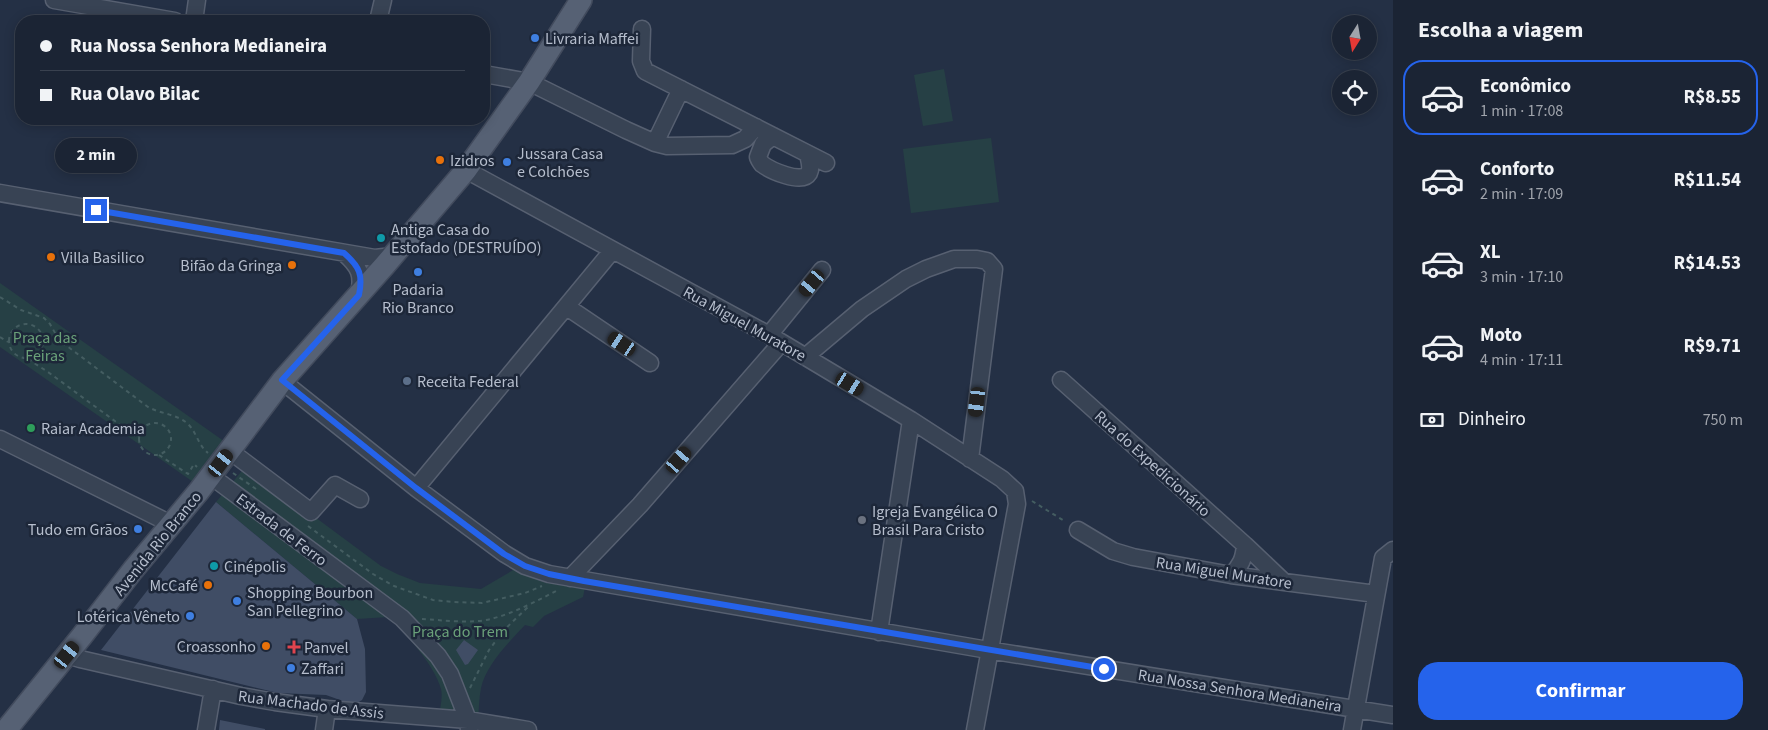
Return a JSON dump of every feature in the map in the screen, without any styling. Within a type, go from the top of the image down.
[{"type":"main road","name":"Avenida Rio Branco","points":[[6,730],[220,464],[282,380],[359,295],[466,170],[529,82],[581,0]]},
{"type":"street","points":[[54,0],[140,15]]},
{"type":"street","points":[[195,15],[197,0]]},
{"type":"street","points":[[379,15],[383,0]]},
{"type":"street","points":[[642,29],[641,61],[645,70],[826,163]]},
{"type":"street","points":[[490,75],[529,82],[655,143],[667,146],[732,145],[745,139],[756,127]]},
{"type":"street","points":[[655,143],[681,89]]},
{"type":"street","points":[[773,136],[763,144],[758,157],[762,163],[775,171],[796,178],[805,177],[810,172],[808,154]]},
{"type":"street","name":"Rua Miguel Muratore","points":[[466,170],[775,339],[911,420],[1002,479],[1015,491]]},
{"type":"street","points":[[0,193],[344,253],[376,258],[393,256]]},
{"type":"street","points":[[416,488],[612,251]]},
{"type":"street","points":[[344,253],[354,262],[359,270],[361,284],[359,295]]},
{"type":"street","points":[[805,357],[862,309],[906,279],[926,269],[954,259],[987,261],[994,269],[970,459]]},
{"type":"street","points":[[577,579],[640,505],[775,339],[822,270]]},
{"type":"street","points":[[566,307],[650,363]]},
{"type":"street","name":"Rua Nossa Senhora Medianeira","points":[[282,380],[416,488],[504,554],[525,566],[549,574],[879,632],[1393,714]]},
{"type":"street","name":"Rua do Expedicionário","points":[[1061,380],[1284,582]]},
{"type":"street","points":[[879,632],[911,420]]},
{"type":"street","points":[[0,439],[171,524]]},
{"type":"street","points":[[220,464],[311,512],[335,485],[360,499]]},
{"type":"street","name":"Estrada de Ferro","points":[[220,464],[402,618],[438,656],[450,674],[467,719]]},
{"type":"street","points":[[975,730],[988,650],[1017,504],[1015,491]]},
{"type":"street","name":"Rua Miguel Muratore","points":[[1078,530],[1113,551],[1133,557],[1232,575],[1376,594]]},
{"type":"street","points":[[1232,575],[1240,568],[1244,557],[1245,545]]},
{"type":"street","points":[[1352,730],[1376,594],[1388,554]]},
{"type":"street","name":"Rua Machado de Assis","points":[[67,655],[80,660],[258,699],[327,709],[467,719],[528,730]]},
{"type":"street","points":[[206,730],[213,689]]},
{"type":"street","points":[[324,730],[327,709]]},
{"type":"path","points":[[0,297],[21,310],[44,318],[50,324],[59,340],[148,408],[158,413],[178,418],[187,424],[194,432],[202,448],[220,464]]},
{"type":"path","points":[[25,324],[34,326],[41,333],[43,342],[41,351],[28,359],[19,358],[11,352],[8,342],[10,333],[16,326],[25,324]]},
{"type":"path","points":[[0,337],[8,342]]},
{"type":"path","points":[[28,359],[138,438]]},
{"type":"path","points":[[156,422],[165,425],[170,433],[171,442],[167,450],[159,455],[149,455],[141,448],[138,438],[140,430],[147,424],[156,422]]},
{"type":"path","points":[[159,455],[188,474],[194,464],[220,464]]},
{"type":"path","points":[[1015,491],[1078,530]]},
{"type":"path","points":[[394,586],[433,600],[482,603],[525,593],[541,587],[547,582],[549,574]]},
{"type":"path","points":[[402,618],[458,621],[490,620],[531,604],[577,579]]},
{"type":"path","points":[[467,719],[471,688],[489,650],[504,630],[531,604]]},
{"type":"green space","points":[[944,69],[953,121],[923,126],[914,75]]},
{"type":"green space","points":[[991,138],[999,202],[911,213],[903,149]]},
{"type":"green space","name":"Praça das Feiras","points":[[0,283],[228,444],[196,484],[0,347]]},
{"type":"green space","name":"Praça do Trem","points":[[246,466],[381,566],[420,583],[481,589],[520,566],[586,582],[583,597],[544,616],[533,627],[525,625],[505,646],[493,662],[484,679],[480,692],[478,719],[439,716],[442,695],[433,670],[419,650],[388,617],[357,619],[216,502]]},
{"type":"building","name":"Shopping Bourbon San Pellegrino","points":[[216,502],[357,619],[365,649],[366,692],[362,700],[354,705],[326,695],[278,693],[101,650]]},
{"type":"building","points":[[464,640],[478,650],[468,664],[465,665],[456,650]]},
{"type":"building","points":[[220,720],[265,729],[265,730],[219,730]]},
{"type":"place","name":"Livraria Maffei","points":[[535,38]]},
{"type":"place","name":"Izidros","points":[[440,160]]},
{"type":"place","name":"Jussara Casa e Colchões","points":[[507,162]]},
{"type":"place","name":"Antiga Casa do Estofado (DESTRUÍDO)","points":[[381,238]]},
{"type":"place","name":"Villa Basilico","points":[[51,257]]},
{"type":"place","name":"Bifão da Gringa","points":[[292,265]]},
{"type":"place","name":"Padaria Rio Branco","points":[[418,272]]},
{"type":"place","name":"Receita Federal","points":[[407,381]]},
{"type":"place","name":"Raiar Academia","points":[[31,428]]},
{"type":"place","name":"Igreja Evangélica O Brasil Para Cristo","points":[[862,520]]},
{"type":"place","name":"Tudo em Grãos","points":[[138,529]]},
{"type":"place","name":"Cinépolis","points":[[214,566]]},
{"type":"place","name":"McCafé","points":[[208,585]]},
{"type":"place","name":"Shopping Bourbon San Pellegrino","points":[[237,601]]},
{"type":"place","name":"Lotérica Vêneto","points":[[190,616]]},
{"type":"place","name":"Croassonho","points":[[266,646]]},
{"type":"place","name":"Panvel","points":[[294,647]]},
{"type":"place","name":"Zaffari","points":[[291,668]]},
{"type":"route","points":[[96,210],[344,253],[357,265],[359,270],[361,284],[359,295],[282,380],[416,488],[504,554],[525,566],[549,574],[584,581],[1104,669]]}]
